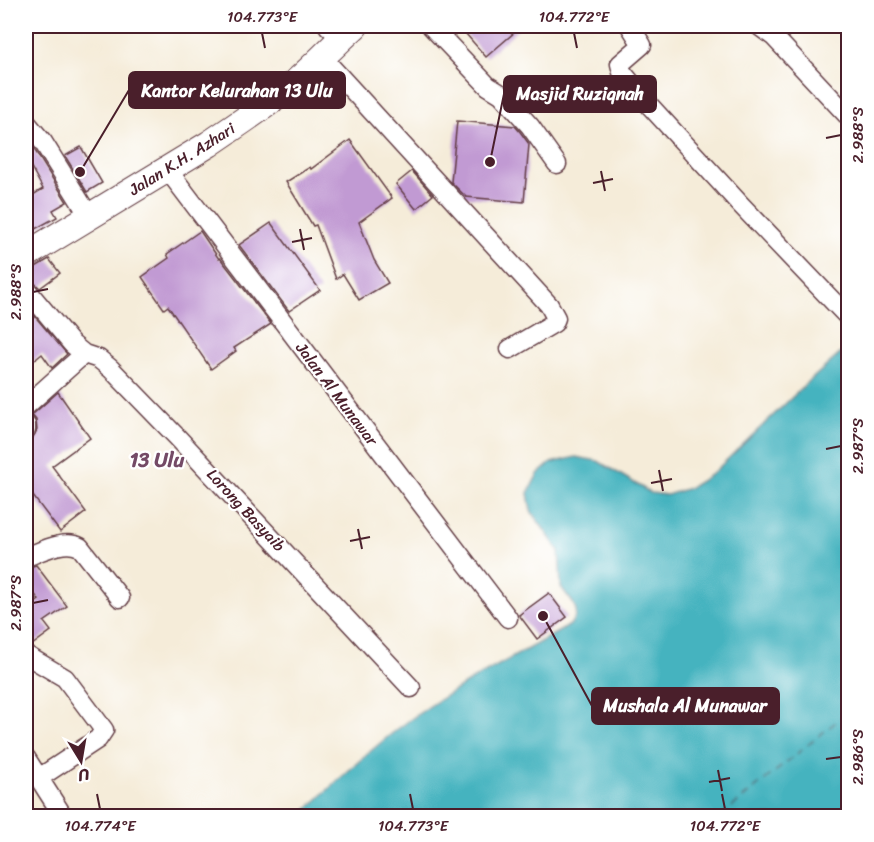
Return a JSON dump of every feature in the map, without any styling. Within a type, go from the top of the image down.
[{"type":"street","points":[[431,26],[488,86],[501,94],[530,126],[557,164]]},
{"type":"street","points":[[630,26],[642,45],[620,64],[622,72],[741,205],[849,317]]},
{"type":"street","points":[[768,28],[849,116]]},
{"type":"street","name":"Jalan K.H. Azhari","points":[[26,255],[167,170],[238,124],[323,58],[341,30]]},
{"type":"street","points":[[323,58],[549,305],[556,318],[554,323],[510,349]]},
{"type":"street","points":[[26,122],[43,142],[89,216]]},
{"type":"street","name":"Jalan Al Munawar","points":[[167,170],[508,618]]},
{"type":"street","name":"Lorong Basyaib","points":[[26,289],[72,345],[84,354],[99,359],[111,369],[186,446],[411,688]]},
{"type":"street","points":[[26,406],[84,354]]},
{"type":"street","points":[[26,425],[26,430]]},
{"type":"street","points":[[26,557],[65,544],[80,547],[120,598]]},
{"type":"street","points":[[26,655],[65,678],[104,730],[98,739],[39,778]]},
{"type":"street","points":[[26,758],[63,816]]},
{"type":"water","points":[[848,347],[848,816],[300,816],[340,778],[411,719],[469,682],[570,625],[576,610],[561,587],[559,551],[531,511],[528,493],[538,474],[551,463],[576,457],[598,461],[651,493],[667,495],[689,488],[712,474]]},
{"type":"building","points":[[459,26],[522,26],[486,57]]},
{"type":"building","points":[[457,121],[515,126],[521,133],[529,144],[524,202],[466,197],[451,182]]},
{"type":"building","points":[[26,139],[67,202],[53,210],[57,217],[26,234],[26,199],[43,189],[26,158]]},
{"type":"building","points":[[350,140],[392,198],[359,222],[374,260],[388,283],[359,300],[343,274],[336,279],[316,225],[313,226],[286,182],[310,167],[311,169]]},
{"type":"building","points":[[81,147],[102,183],[87,192],[65,156]]},
{"type":"building","points":[[412,171],[433,195],[416,209],[396,184]]},
{"type":"building","points":[[271,223],[320,290],[289,311],[239,245]]},
{"type":"building","points":[[200,231],[219,259],[271,324],[234,348],[236,351],[211,369],[168,306],[164,309],[142,277],[169,258],[167,254]]},
{"type":"building","points":[[49,259],[60,273],[40,288],[26,278],[26,270]]},
{"type":"building","points":[[26,306],[67,354],[52,368],[42,354],[26,367]]},
{"type":"building","points":[[58,392],[90,438],[52,466],[86,512],[60,532],[33,496],[26,501],[26,441],[32,439],[37,430],[36,420],[32,415]]},
{"type":"building","points":[[36,565],[67,606],[44,622],[51,631],[32,645],[26,644],[26,610],[39,600],[26,582],[26,568]]},
{"type":"building","points":[[549,593],[567,617],[537,639],[519,615]]},
{"type":"ferry route","points":[[721,816],[848,712]]},
{"type":"place","name":"Masjid Ruziqnah","points":[[490,162]]},
{"type":"place","name":"Kantor Kelurahan 13 Ulu","points":[[80,172]]},
{"type":"place","name":"Mushala Al Munawar","points":[[543,616]]},
{"type":"district","name":"13 Ulu","points":[[157,460]]}]
